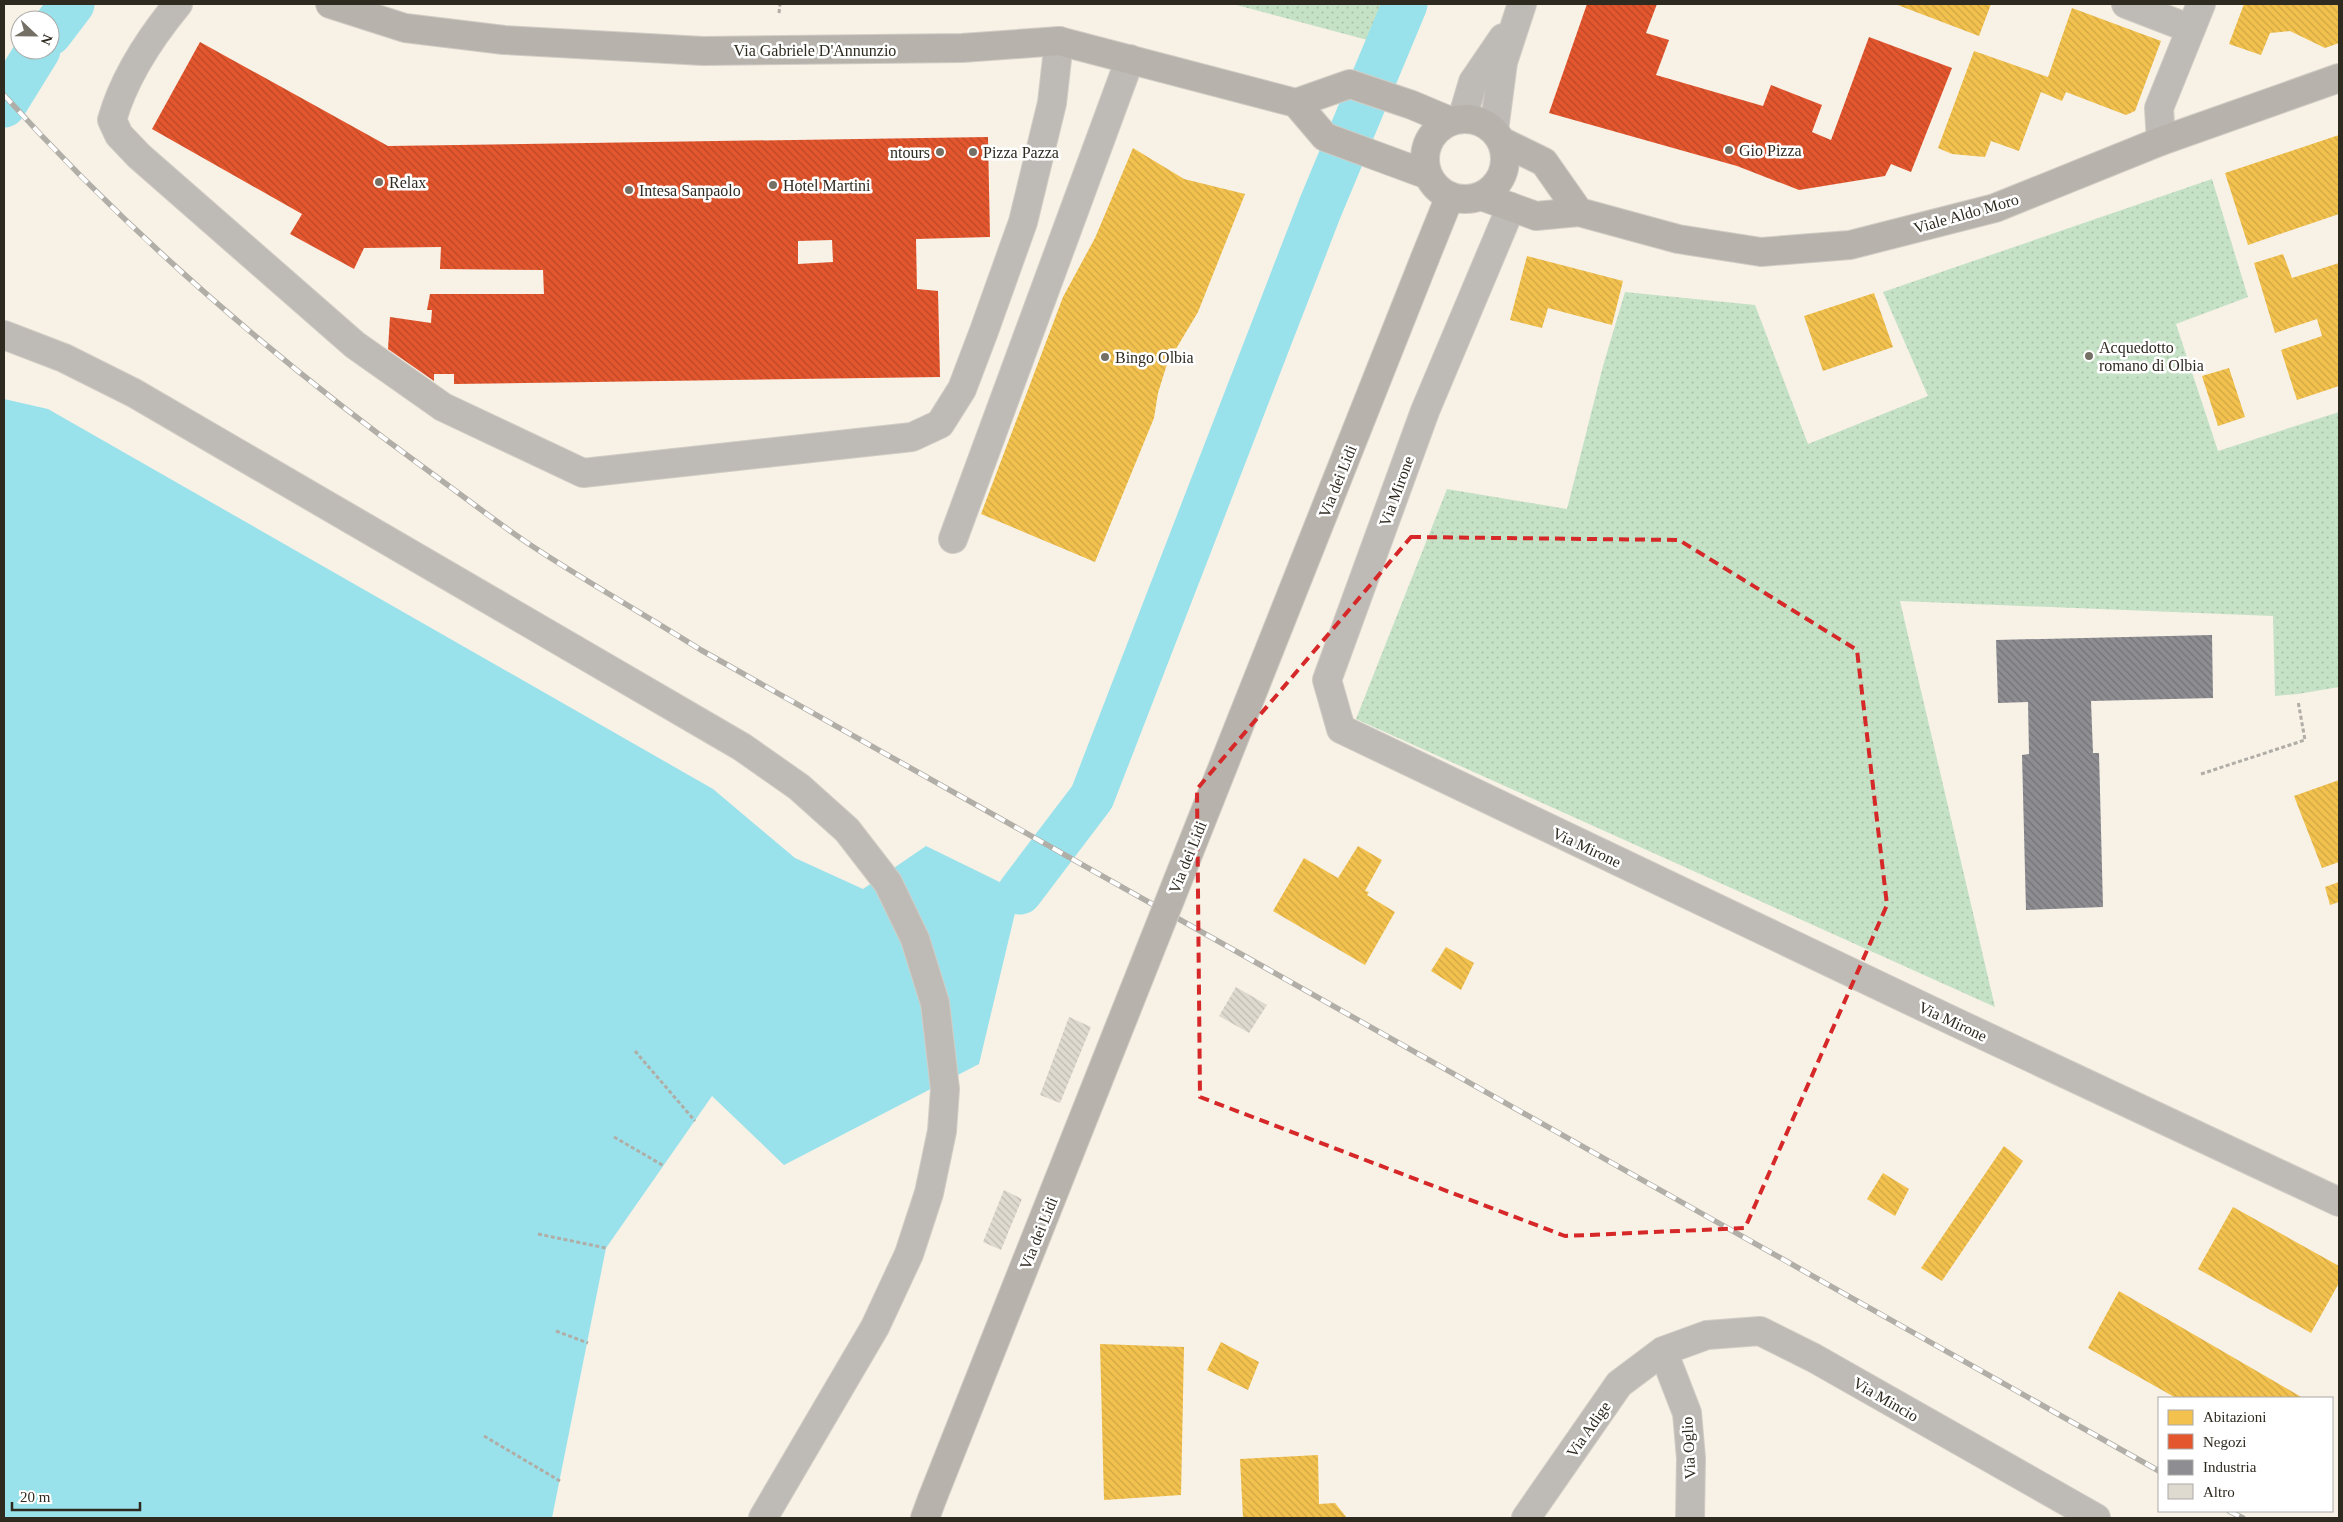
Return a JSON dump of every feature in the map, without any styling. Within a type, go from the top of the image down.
[{"type":"main road","name":"Via Gabriele D'Annunzio","points":[[330,4],[405,28],[504,40],[703,51],[962,48],[1059,41],[1296,103]]},
{"type":"main road","name":"Viale Aldo Moro","points":[[1481,196],[1536,216],[1579,212],[1678,239],[1761,252],[1850,245],[1995,208],[2160,141],[2339,78]]},
{"type":"main road","points":[[1428,175],[1388,162],[1324,137],[1296,103],[1350,84],[1456,120],[1481,121],[1498,136],[1544,162],[1579,212]]},
{"type":"main road","points":[[1456,120],[1438,130],[1428,144],[1425,157],[1428,175],[1437,186],[1450,196],[1466,199],[1481,196],[1492,189],[1502,177],[1506,156],[1498,136]]},
{"type":"main road","name":"Via dei Lidi","points":[[928,1509],[1450,196]]},
{"type":"street","points":[[178,4],[146,49],[124,86],[112,120],[118,135],[139,156],[355,345],[443,407],[583,473],[912,437],[940,424],[962,389],[1023,222],[1052,103],[1059,41]]},
{"type":"street","points":[[2126,4],[2191,29]]},
{"type":"street","points":[[2160,141],[2159,108],[2201,4]]},
{"type":"street","points":[[1456,120],[1473,82],[1518,12]]},
{"type":"street","points":[[1498,136],[1503,62],[1518,12]]},
{"type":"street","points":[[953,539],[1130,59]]},
{"type":"street","name":"Via Mirone","points":[[1511,207],[1425,411],[1326,680],[1341,729],[1955,1022],[2339,1202]]},
{"type":"street","points":[[4,335],[64,358],[134,393],[733,742],[799,787],[847,830],[888,883],[915,939],[935,1003],[945,1089],[942,1131],[929,1192],[909,1254],[875,1327],[763,1518]]},
{"type":"street","name":"Via Mincio","points":[[1663,1351],[1707,1335],[1760,1331],[1814,1358],[2096,1518]]},
{"type":"street","name":"Via Adige","points":[[1526,1518],[1619,1384],[1663,1351]]},
{"type":"street","name":"Via Oglio","points":[[1663,1351],[1687,1413],[1690,1458],[1690,1518]]},
{"type":"path","points":[[2201,774],[2305,740],[2298,702]]},
{"type":"path","points":[[635,1051],[695,1121]]},
{"type":"path","points":[[614,1137],[664,1166]]},
{"type":"path","points":[[538,1234],[606,1248]]},
{"type":"path","points":[[556,1331],[588,1343]]},
{"type":"path","points":[[484,1436],[560,1481]]},
{"type":"highlighted area","points":[[1411,537],[1679,540],[1857,650],[1887,905],[1745,1228],[1565,1236],[1200,1097],[1197,789]]},
{"type":"green space","points":[[1233,4],[1389,4],[1375,42]]},
{"type":"green space","points":[[2212,179],[2248,297],[2176,324],[2218,451],[2339,412],[2339,687],[2275,696],[2273,616],[1900,601],[1995,1007],[1356,719],[1447,489],[1567,509],[1603,366],[1625,292],[1755,305],[1808,444],[1928,396],[1883,292]]},
{"type":"water","points":[[4,399],[48,409],[713,789],[795,858],[863,889],[926,846],[1020,892],[979,1064],[784,1165],[712,1096],[606,1248],[552,1518],[4,1518]]},
{"type":"building: Abitazioni","points":[[1895,4],[1991,4],[1979,36]]},
{"type":"building: Abitazioni","points":[[2244,4],[2339,4],[2339,43],[2325,48],[2290,31],[2270,33],[2261,55],[2229,44]]},
{"type":"building: Abitazioni","points":[[2072,8],[2161,41],[2135,111],[2126,115],[2066,92],[2062,101],[2041,92],[2019,151],[1991,141],[1985,157],[1952,154],[1938,148],[1974,51],[2048,77]]},
{"type":"building: Abitazioni","points":[[2339,135],[2339,214],[2248,245],[2225,173]]},
{"type":"building: Abitazioni","name":"Bingo Olbia","points":[[1133,148],[1184,179],[1245,194],[1198,312],[1167,364],[1158,393],[1154,418],[1095,562],[981,514],[1063,297],[1095,238]]},
{"type":"building: Abitazioni","points":[[2283,254],[2292,278],[2339,263],[2339,386],[2297,400],[2281,350],[2322,336],[2317,319],[2275,333],[2254,263]]},
{"type":"building: Abitazioni","points":[[1527,256],[1623,281],[1612,325],[1548,308],[1542,328],[1510,320]]},
{"type":"building: Abitazioni","points":[[1874,293],[1893,347],[1823,371],[1804,316]]},
{"type":"building: Abitazioni","points":[[2229,368],[2245,417],[2218,426],[2202,376]]},
{"type":"building: Abitazioni","points":[[2339,780],[2339,862],[2322,868],[2294,796]]},
{"type":"building: Abitazioni","points":[[1358,846],[1382,860],[1365,891],[1369,892],[1367,895],[1395,912],[1365,965],[1273,911],[1304,858],[1338,878]]},
{"type":"building: Abitazioni","points":[[2339,882],[2339,902],[2330,905],[2325,887]]},
{"type":"building: Abitazioni","points":[[1446,947],[1474,963],[1461,990],[1431,971]]},
{"type":"building: Abitazioni","points":[[2004,1146],[2023,1161],[1942,1281],[1921,1268]]},
{"type":"building: Abitazioni","points":[[1883,1173],[1909,1189],[1895,1216],[1867,1199]]},
{"type":"building: Abitazioni","points":[[2233,1207],[2339,1266],[2339,1283],[2311,1333],[2198,1269]]},
{"type":"building: Abitazioni","points":[[2119,1291],[2301,1397],[2174,1397],[2088,1348]]},
{"type":"building: Abitazioni","points":[[1221,1342],[1259,1362],[1248,1390],[1207,1370]]},
{"type":"building: Abitazioni","points":[[1100,1344],[1184,1347],[1181,1495],[1104,1500]]},
{"type":"building: Abitazioni","points":[[1318,1455],[1319,1504],[1335,1503],[1347,1518],[1243,1518],[1240,1459]]},
{"type":"building: Negozi","points":[[1587,4],[1657,4],[1646,33],[1669,40],[1656,75],[1763,106],[1771,85],[1822,105],[1812,132],[1831,140],[1869,37],[1952,68],[1911,172],[1891,164],[1885,176],[1799,190],[1737,166],[1549,113]]},
{"type":"building: Negozi","points":[[200,42],[388,146],[988,137],[990,237],[916,239],[917,289],[938,291],[940,377],[454,384],[454,374],[434,374],[434,381],[388,349],[390,317],[431,323],[432,310],[427,310],[430,294],[544,294],[543,270],[440,269],[441,247],[364,248],[354,269],[290,234],[302,214],[152,129]],"holes":[[[832,240],[833,262],[798,264],[798,241]]]},
{"type":"building: Industria","points":[[2212,635],[2213,698],[2091,701],[2093,753],[2099,753],[2103,907],[2026,910],[2022,755],[2029,754],[2028,702],[1998,703],[1996,640]]},
{"type":"building: Altro","points":[[1236,987],[1267,1005],[1249,1033],[1219,1016]]},
{"type":"building: Altro","points":[[1069,1017],[1091,1027],[1060,1103],[1040,1095]]},
{"type":"building: Altro","points":[[1004,1190],[1022,1199],[1001,1250],[983,1242]]},
{"type":"waterway","points":[[60,20],[72,4]]},
{"type":"waterway","points":[[1020,892],[1092,797],[1320,208],[1405,4]]},
{"type":"waterway","points":[[4,105],[32,60]]},
{"type":"railway","points":[[4,95],[104,199],[263,343],[376,432],[532,546],[701,650],[2158,1470]]},
{"type":"railway","points":[[2231,1512],[2243,1518]]},
{"type":"place","name":"Gio Pizza","points":[[1729,150]]},
{"type":"place","name":"ntours","points":[[940,152]]},
{"type":"place","name":"Pizza Pazza","points":[[973,152]]},
{"type":"place","name":"Relax","points":[[379,182]]},
{"type":"place","name":"Hotel Martini","points":[[773,185]]},
{"type":"place","name":"Intesa Sanpaolo","points":[[629,190]]},
{"type":"place","name":"Acquedotto romano di Olbia","points":[[2089,356]]},
{"type":"place","name":"Bingo Olbia","points":[[1105,357]]}]
